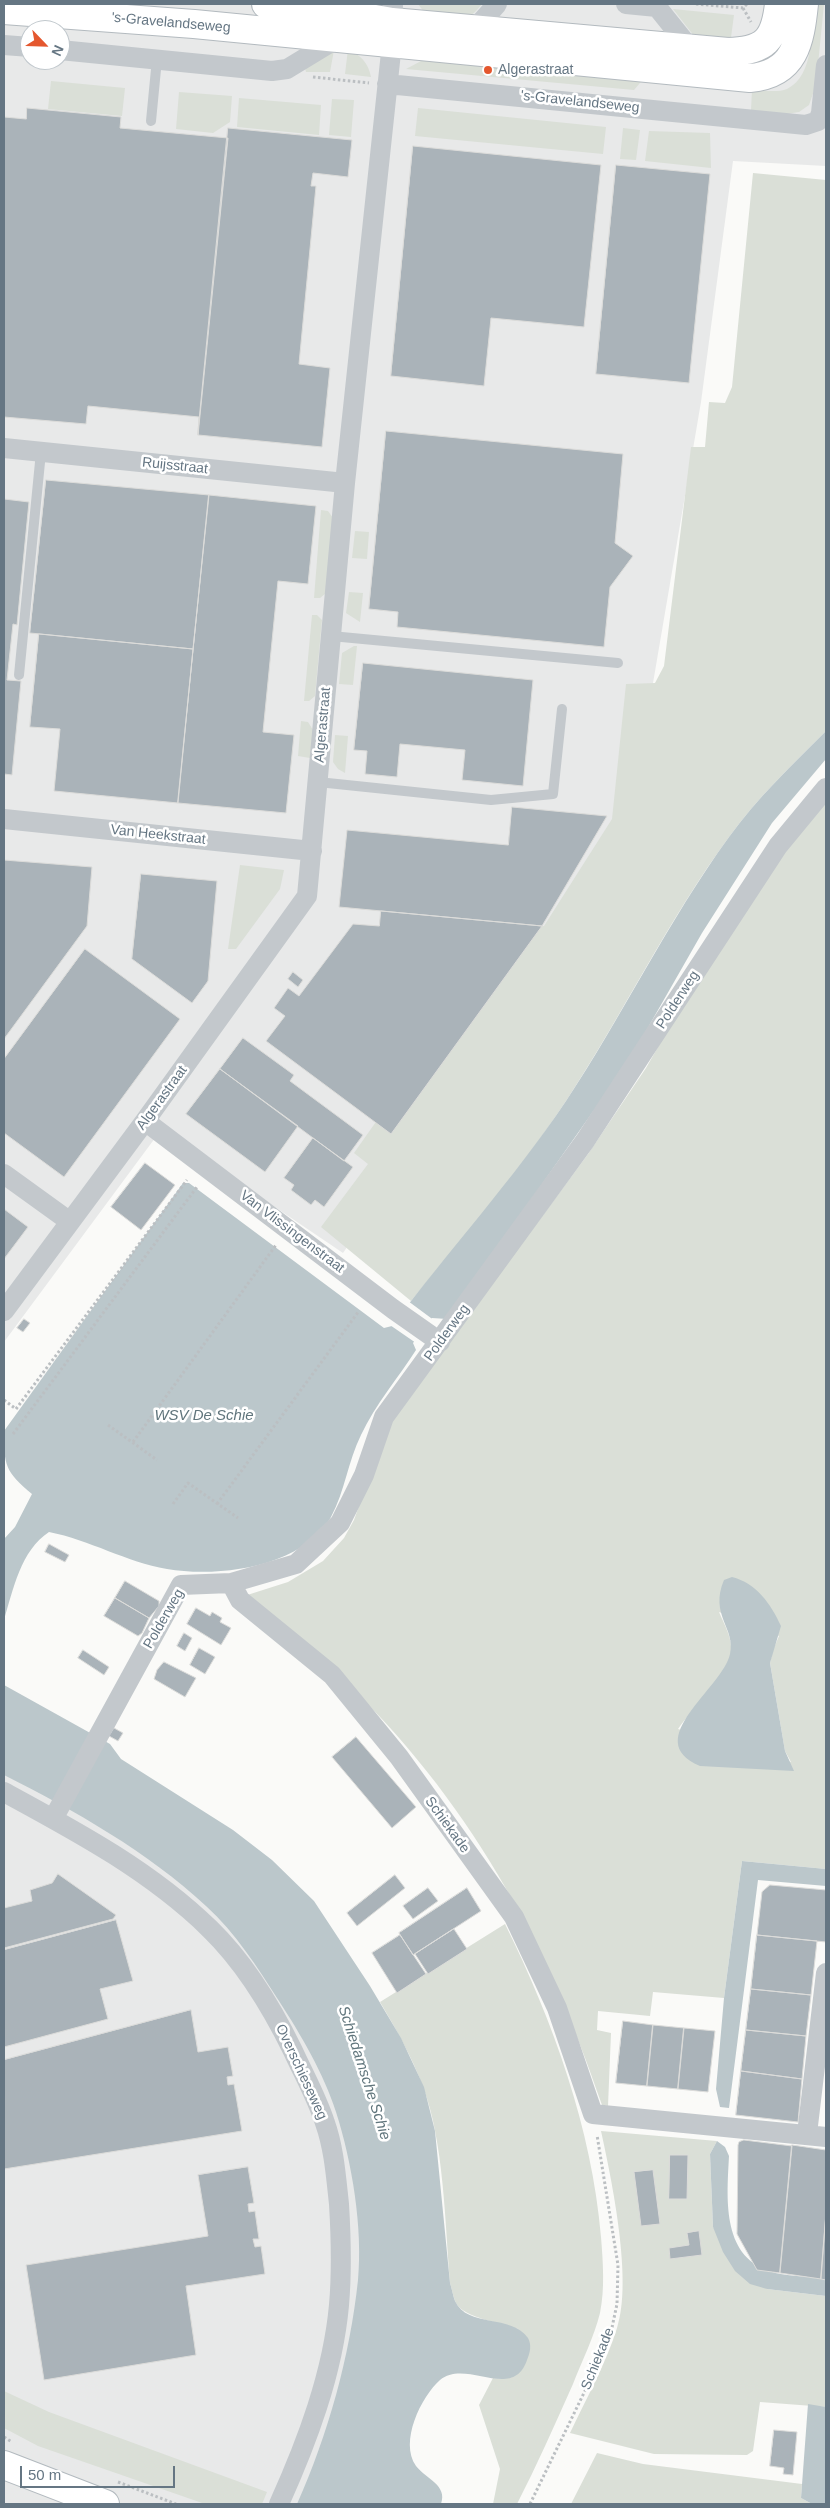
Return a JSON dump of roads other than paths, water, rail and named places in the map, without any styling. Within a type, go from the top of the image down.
[{"type":"main road","name":"'s-Gravelandseweg","points":[[266,4],[318,10],[724,76],[762,77],[772,74],[790,59],[797,46],[804,4]]},
{"type":"main road","name":"'s-Gravelandseweg","points":[[4,10],[194,24],[338,38],[393,23],[728,52],[753,50],[769,39],[775,29],[778,4]]},
{"type":"main road","points":[[4,2465],[104,2504]]},
{"type":"street","points":[[474,30],[497,4]]},
{"type":"street","points":[[626,4],[657,7],[689,48]]},
{"type":"street","name":"Algerastraat","points":[[4,1311],[145,1121],[307,896],[345,483],[393,23]]},
{"type":"street","points":[[70,51],[272,71],[287,69],[338,38]]},
{"type":"street","points":[[4,44],[20,46]]},
{"type":"street","name":"'s-Gravelandseweg","points":[[387,84],[806,125],[818,120],[821,113],[826,65]]},
{"type":"street","name":"Ruijsstraat","points":[[4,448],[345,483]]},
{"type":"street","name":"Polderweg","points":[[56,1814],[181,1585],[231,1583],[296,1564],[340,1523],[364,1475],[384,1417],[435,1338],[586,1141],[778,846],[826,788]]},
{"type":"street","name":"Van Heekstraat","points":[[4,819],[312,851]]},
{"type":"street","name":"Van Vlissingenstraat","points":[[145,1121],[396,1311],[435,1338]]},
{"type":"street","points":[[4,1174],[69,1221]]},
{"type":"street","name":"Schiekade","points":[[231,1583],[240,1600],[332,1675],[398,1757],[514,1917],[557,2008],[593,2114],[817,2136]]},
{"type":"street","name":"Overschieseweg","points":[[4,1792],[56,1814],[162,1888],[210,1929],[236,1957],[282,2028],[326,2124],[336,2177],[340,2228],[339,2305],[329,2362],[313,2418],[279,2504]]},
{"type":"street","points":[[817,2136],[826,1972]]},
{"type":"lane","points":[[151,121],[157,59]]},
{"type":"lane","points":[[18,676],[41,452]]},
{"type":"lane","points":[[332,636],[618,663]]},
{"type":"lane","points":[[318,782],[491,800],[553,794],[562,709]]},
{"type":"water","name":"WSV De Schie","points":[[826,731],[826,759],[772,823],[702,933],[630,1059],[447,1319],[432,1318],[413,1343],[416,1350],[367,1424],[353,1455],[336,1507],[318,1534],[301,1547],[281,1558],[234,1570],[211,1572],[152,1566],[79,1540],[49,1532],[31,1549],[25,1560],[19,1572],[4,1620],[4,1539],[15,1527],[32,1494],[16,1479],[8,1467],[4,1431],[183,1183],[189,1183],[384,1328],[392,1326],[503,1187],[566,1101],[686,902],[729,837],[763,795]]},
{"type":"water","points":[[732,1577],[748,1584],[762,1596],[781,1626],[770,1663],[785,1751],[794,1771],[700,1766],[683,1755],[678,1742],[681,1728],[689,1713],[724,1668],[730,1654],[731,1645],[719,1603],[724,1580]]},
{"type":"water","name":"Schiedamsche Schie","points":[[4,1685],[110,1744],[121,1759],[233,1830],[272,1860],[314,1901],[370,1986],[401,2038],[424,2087],[435,2131],[450,2283],[455,2301],[469,2315],[512,2326],[521,2331],[528,2338],[530,2346],[530,2352],[520,2372],[511,2378],[500,2379],[463,2374],[451,2375],[440,2380],[426,2397],[414,2420],[410,2445],[411,2456],[420,2471],[439,2487],[442,2497],[441,2504],[297,2504],[318,2451],[336,2395],[349,2337],[358,2280],[359,2239],[355,2195],[342,2131],[331,2098],[304,2041],[246,1951],[217,1916],[184,1886],[110,1833],[4,1775]]},
{"type":"water","points":[[742,1861],[826,1869],[826,1886],[758,1880],[729,2108],[720,2107],[716,2089],[724,1998]]},
{"type":"water","points":[[717,2141],[725,2147],[729,2156],[728,2206],[730,2222],[742,2252],[753,2263],[775,2273],[826,2278],[826,2296],[767,2289],[750,2284],[735,2271],[723,2252],[713,2227],[710,2154]]},
{"type":"water","points":[[808,2404],[826,2407],[826,2504],[812,2504],[801,2498]]},
{"type":"place","name":"Algerastraat","points":[[488,70]]}]
